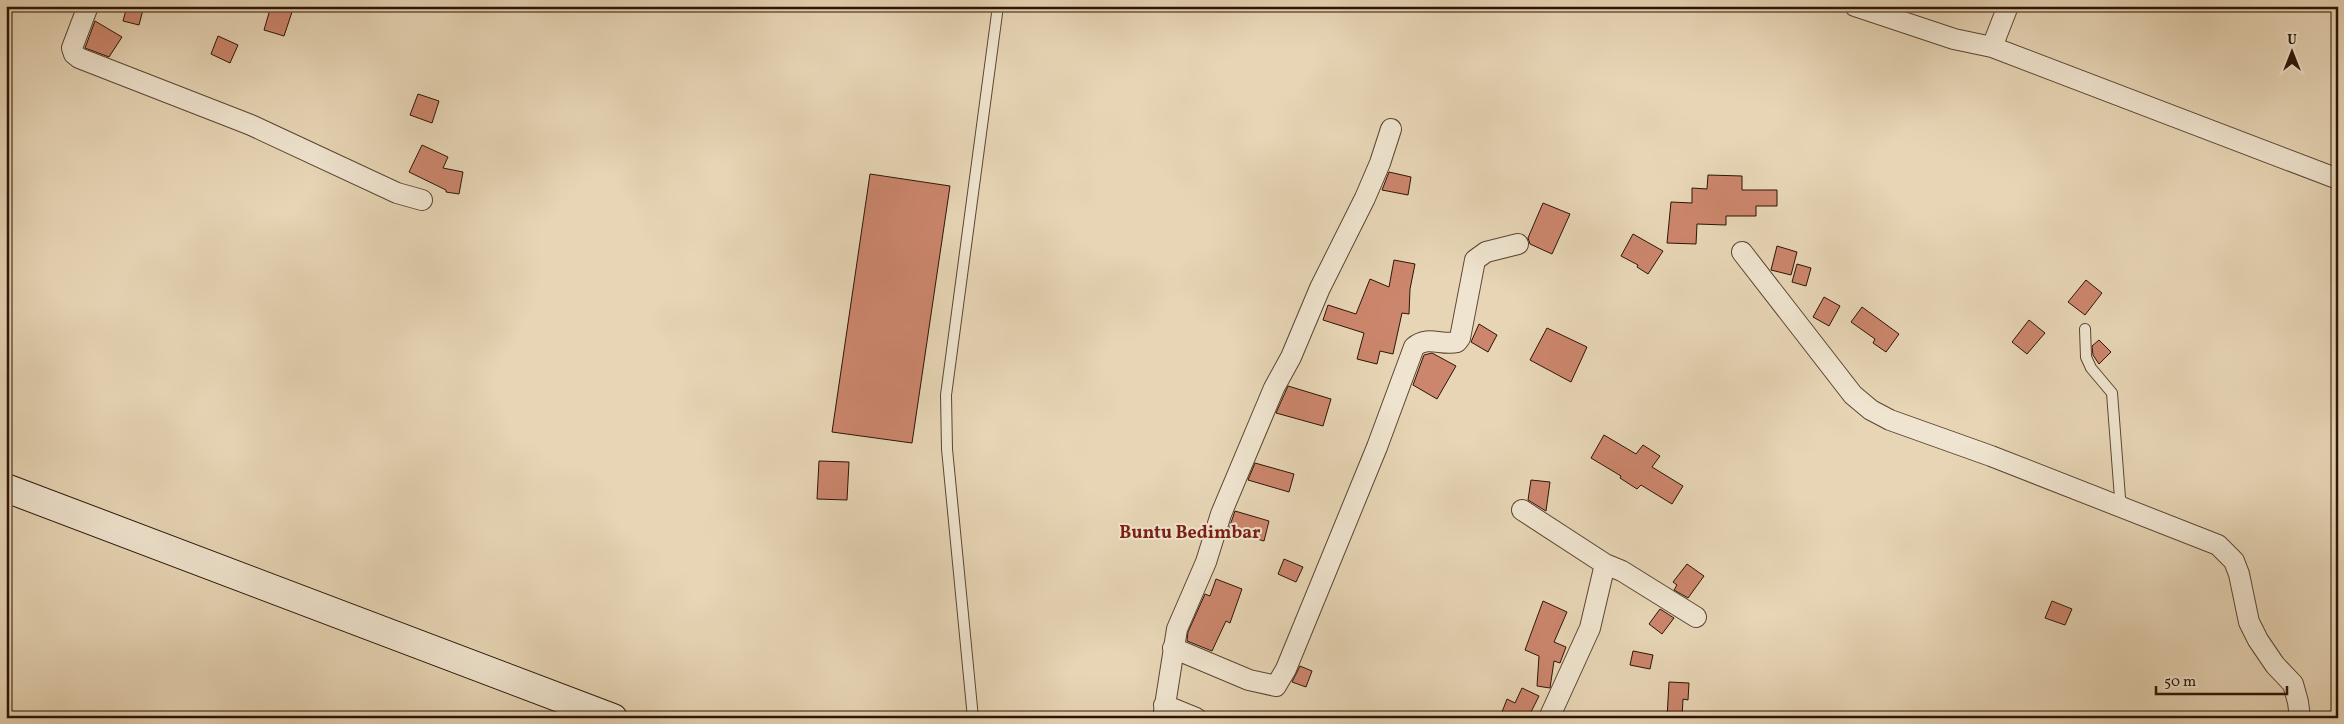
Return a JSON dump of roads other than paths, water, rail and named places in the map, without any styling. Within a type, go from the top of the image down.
[{"type":"street","points":[[88,6],[72,48],[74,54],[79,58],[251,125],[397,193],[422,200]]},
{"type":"street","points":[[1855,6],[1954,39],[1992,48],[2338,179]]},
{"type":"street","points":[[1992,48],[2008,6]]},
{"type":"street","points":[[1196,718],[1164,712],[1177,629],[1206,562],[1236,475],[1274,388],[1291,358],[1320,288],[1365,198],[1380,163],[1391,128]]},
{"type":"street","points":[[1173,648],[1250,680],[1276,686],[1286,669],[1376,447],[1414,347],[1420,342],[1431,340],[1457,342],[1460,338],[1475,260],[1486,252],[1518,244]]},
{"type":"street","points":[[1742,252],[1853,394],[1871,410],[1890,420],[2126,508],[2155,522],[2206,540],[2225,551],[2234,561],[2240,574],[2249,622],[2275,665],[2293,684],[2300,718]]},
{"type":"street","points":[[6,488],[613,718]]},
{"type":"street","points":[[1522,510],[1605,564],[1622,571],[1696,616]]},
{"type":"street","points":[[1549,718],[1590,628],[1605,564]]},
{"type":"lane","points":[[973,718],[947,449],[946,394],[998,6]]},
{"type":"lane","points":[[2085,329],[2086,357],[2090,368],[2112,393],[2120,498],[2126,508]]},
{"type":"district","name":"Buntu Bedimbar","points":[[1190,532]]}]
